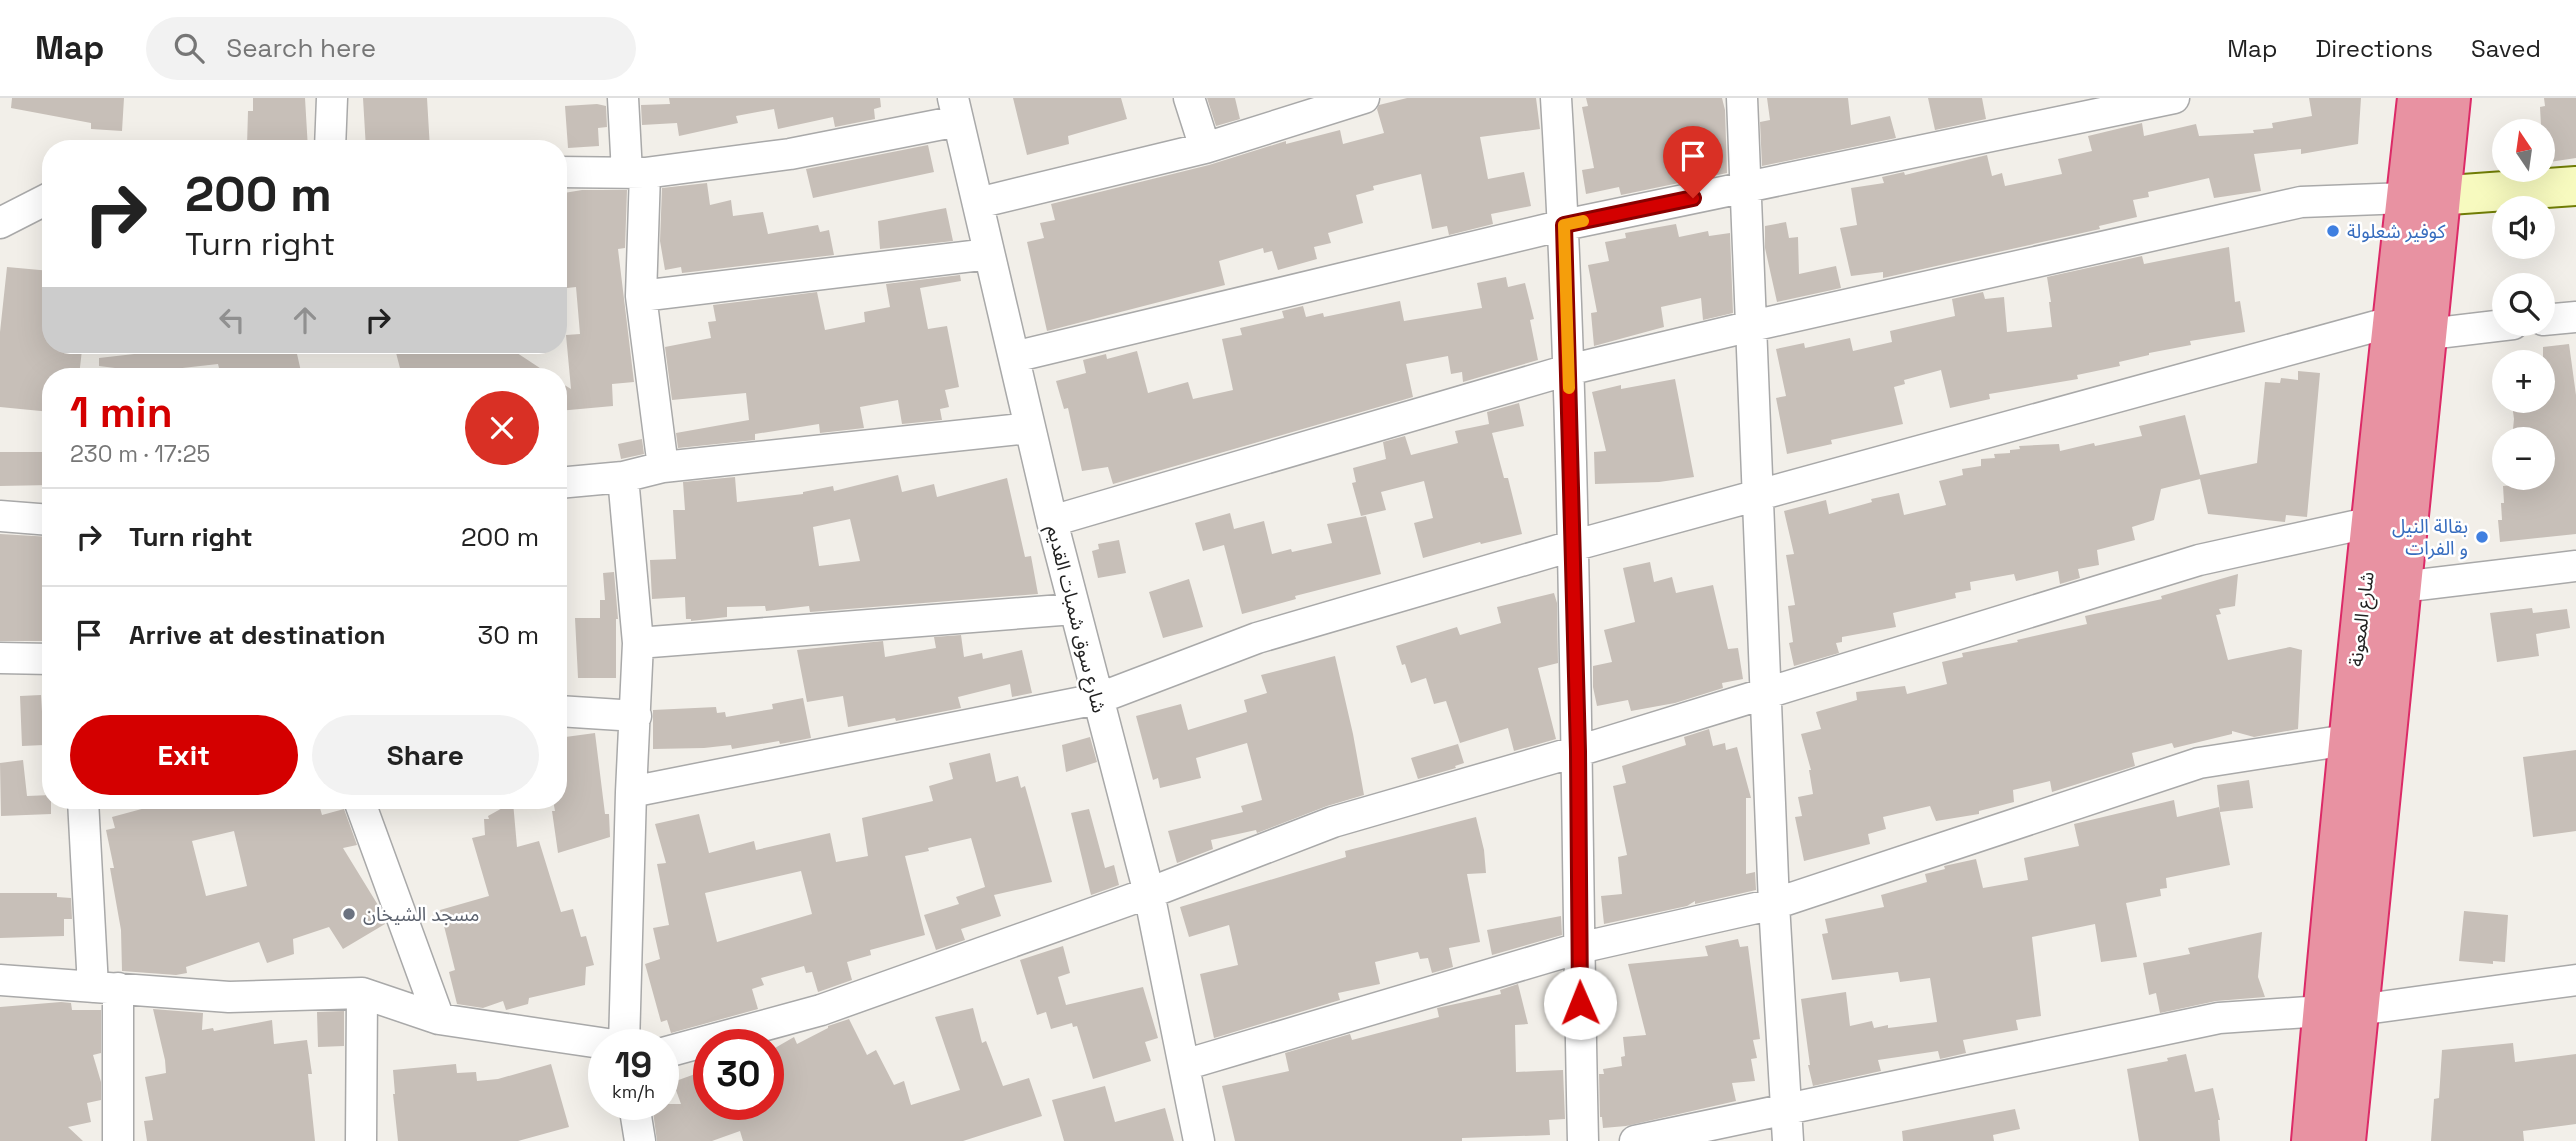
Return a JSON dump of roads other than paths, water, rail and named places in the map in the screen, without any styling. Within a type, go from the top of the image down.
[{"type":"highway","name":"شارع المعونة","points":[[2311,1141],[2340,1010],[2401,587],[2428,334],[2417,98]]},
{"type":"highway","name":"شارع المعونة","points":[[2346,1141],[2340,1010],[2347,740],[2391,322],[2451,98]]},
{"type":"street","points":[[330,140],[331,98]]},
{"type":"street","points":[[623,98],[636,173],[640,296],[663,467]]},
{"type":"street","points":[[1189,98],[1205,148]]},
{"type":"street","points":[[978,203],[1205,148],[1364,98]]},
{"type":"street","points":[[1556,98],[1564,225],[1578,751],[1578,948],[1583,1141]]},
{"type":"street","points":[[1742,98],[1774,904],[1788,1141]]},
{"type":"street","points":[[1014,357],[1564,225],[2174,98]]},
{"type":"street","points":[[567,172],[636,173],[790,154],[956,109]]},
{"type":"street","name":"شارع سوق شمبات القديم","points":[[956,109],[1052,521],[1149,893],[1184,1065],[1194,1139]]},
{"type":"street","points":[[1052,521],[1568,370],[2301,202],[2576,186]]},
{"type":"street","points":[[0,223],[42,202]]},
{"type":"street","points":[[640,296],[989,254]]},
{"type":"street","points":[[2555,319],[2576,317]]},
{"type":"street","points":[[631,792],[1097,699],[1257,638],[1572,547],[2391,322]]},
{"type":"street","points":[[2428,334],[2492,326]]},
{"type":"street","points":[[567,482],[623,477],[663,467],[1030,428]]},
{"type":"street","points":[[623,477],[638,643],[624,1029]]},
{"type":"street","points":[[0,516],[42,519]]},
{"type":"street","points":[[679,1049],[821,1010],[1149,893],[1333,822],[1578,751],[2199,560],[2372,522]]},
{"type":"street","points":[[2401,587],[2576,566]]},
{"type":"street","points":[[638,643],[1074,609]]},
{"type":"street","points":[[0,658],[42,659]]},
{"type":"street","points":[[567,712],[636,716]]},
{"type":"street","points":[[1184,1065],[1578,948],[1774,904],[2199,763],[2347,740]]},
{"type":"street","points":[[84,809],[105,987],[118,1141]]},
{"type":"street","points":[[362,809],[439,1019]]},
{"type":"street","points":[[0,980],[229,997],[362,993],[439,1019],[588,1041]]},
{"type":"street","points":[[1635,1141],[2219,1017],[2340,1010],[2576,980]]},
{"type":"street","points":[[362,993],[362,1141]]},
{"type":"street","points":[[637,1120],[640,1141]]},
{"type":"place","name":"كوفير شعلولة","points":[[2333,231]]},
{"type":"place","name":"بقالة النيل و الفرات","points":[[2482,537]]},
{"type":"place","name":"مسجد الشيخان","points":[[349,914]]}]
